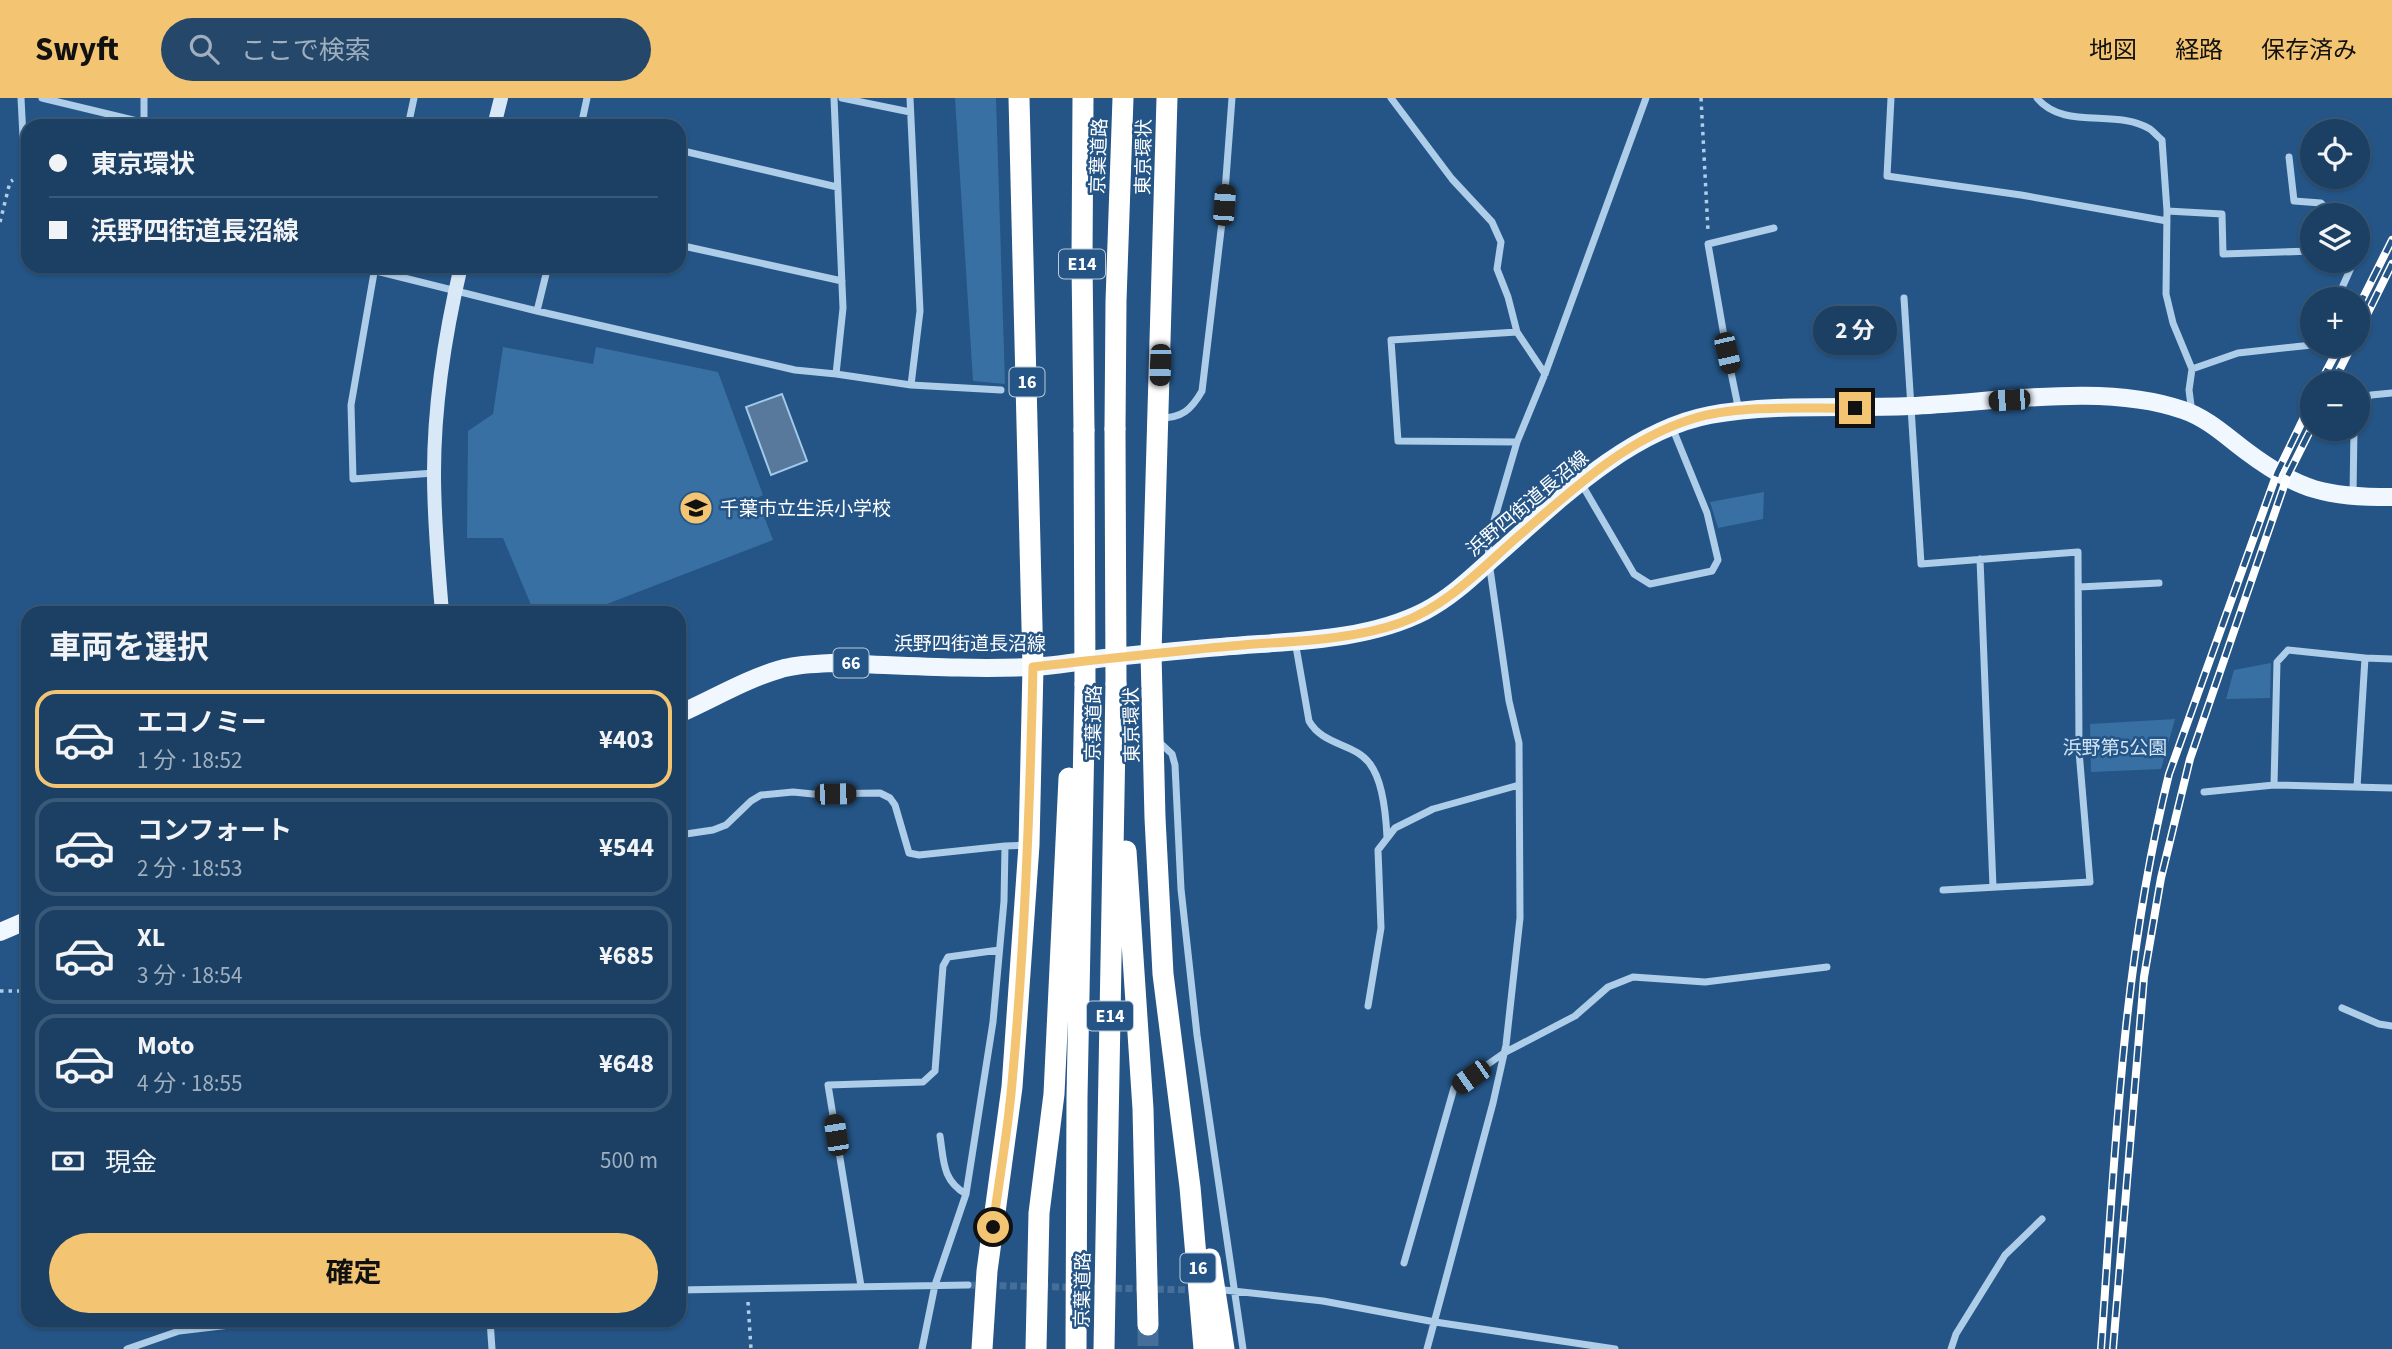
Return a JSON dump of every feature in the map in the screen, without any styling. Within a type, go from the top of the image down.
[{"type":"highway","name":"16","points":[[982,1349],[987,1271],[1012,1087],[1029,845],[1033,667],[1019,98]]},
{"type":"highway","name":"京葉道路","points":[[1076,1349],[1085,684],[1083,98]]},
{"type":"highway","name":"京葉道路","points":[[1104,1349],[1115,777],[1116,301],[1123,98]]},
{"type":"highway","name":"東京環状","points":[[1167,98],[1152,653],[1155,818],[1163,974],[1190,1186],[1204,1349]]},
{"type":"highway","points":[[1036,1349],[1039,1213],[1054,1094],[1069,773],[1083,732]]},
{"type":"highway","points":[[1115,777],[1125,823],[1129,926],[1143,1109],[1148,1325]]},
{"type":"highway","points":[[1190,1186],[1205,1225],[1224,1349]]},
{"type":"main road","name":"浜野四街道長沼線","points":[[686,711],[783,668],[831,663],[1033,667],[1152,653],[1295,641],[1369,631],[1401,623],[1454,593],[1581,483],[1628,449],[1651,436],[1693,419],[1740,412],[1909,407],[2059,396],[2161,403],[2207,422],[2269,468],[2308,488],[2328,494],[2392,497]]},
{"type":"main road","points":[[0,932],[21,923]]},
{"type":"street","points":[[21,98],[23,119]]},
{"type":"street","points":[[42,98],[128,119]]},
{"type":"street","points":[[144,98],[144,119]]},
{"type":"street","points":[[410,119],[414,98]]},
{"type":"street","points":[[496,119],[501,98]]},
{"type":"street","points":[[582,119],[587,98]]},
{"type":"street","points":[[834,98],[843,308],[836,374]]},
{"type":"street","points":[[842,98],[910,112]]},
{"type":"street","points":[[910,98],[920,311],[911,385]]},
{"type":"street","points":[[1159,418],[1175,418],[1185,413],[1194,405],[1202,391],[1224,205],[1232,98]]},
{"type":"street","points":[[1391,98],[1452,179],[1493,222],[1501,242],[1497,269],[1517,332],[1545,373]]},
{"type":"street","points":[[1427,1349],[1504,1054],[1520,918],[1519,743],[1509,701],[1488,541],[1517,442],[1646,98]]},
{"type":"street","points":[[1891,98],[1887,176],[2021,195],[2167,221]]},
{"type":"street","points":[[2037,98],[2045,109],[2068,116],[2125,122],[2149,128],[2162,140],[2167,211],[2166,294],[2173,323],[2192,369],[2189,390],[2193,414]]},
{"type":"street","points":[[686,152],[837,187]]},
{"type":"street","points":[[2289,157],[2294,201],[2321,203]]},
{"type":"street","points":[[2167,211],[2222,214],[2223,254],[2300,251]]},
{"type":"street","points":[[1740,412],[1708,244],[1774,228]]},
{"type":"street","points":[[686,247],[842,281]]},
{"type":"street","points":[[374,273],[351,405],[353,479],[434,473]]},
{"type":"street","points":[[393,273],[537,311],[794,370],[911,385],[1001,390]]},
{"type":"street","points":[[442,606],[434,473],[439,389],[446,336],[460,273]]},
{"type":"street","points":[[537,311],[546,273]]},
{"type":"street","points":[[1903,298],[1921,564],[2078,552],[2079,751],[2090,882],[1943,890]]},
{"type":"street","points":[[1517,332],[1391,340],[1398,441],[1517,442]]},
{"type":"street","points":[[2192,369],[2238,353],[2300,346]]},
{"type":"street","points":[[2370,396],[2392,393]]},
{"type":"street","points":[[1581,483],[1634,574],[1650,584],[1712,571],[1718,560],[1707,513],[1672,427]]},
{"type":"street","points":[[2353,496],[2354,441]]},
{"type":"street","points":[[1980,559],[1993,887]]},
{"type":"street","points":[[2079,587],[2159,583]]},
{"type":"street","points":[[1295,641],[1309,721],[1314,731],[1370,763],[1385,810],[1387,839]]},
{"type":"street","points":[[2274,786],[2277,662],[2288,650],[2392,659]]},
{"type":"street","points":[[2357,787],[2365,658]]},
{"type":"street","points":[[1154,737],[1172,754],[1175,765],[1181,889],[1195,1022],[1243,1349]]},
{"type":"street","points":[[1368,1006],[1381,928],[1378,850],[1395,828],[1433,809],[1519,785]]},
{"type":"street","points":[[2204,792],[2274,786],[2392,788]]},
{"type":"street","points":[[686,834],[713,831],[726,825],[761,795],[793,792],[880,793],[890,798],[895,805],[909,853],[919,855],[1029,845]]},
{"type":"street","points":[[922,1349],[935,1285],[967,1194],[993,1022],[1004,901],[1005,846]]},
{"type":"street","points":[[860,1286],[828,1085],[923,1082],[935,1071],[943,966],[948,957],[999,950]]},
{"type":"street","points":[[1404,1263],[1454,1088],[1504,1054],[1575,1016],[1608,987],[1633,977],[1705,982],[1827,967]]},
{"type":"street","points":[[2342,1008],[2379,1024],[2392,1026]]},
{"type":"street","points":[[940,1136],[947,1175],[954,1187],[967,1194]]},
{"type":"street","points":[[1951,1349],[1956,1335],[2005,1255],[2042,1219]]},
{"type":"street","points":[[686,1290],[968,1285]]},
{"type":"street","points":[[1224,1290],[1323,1301],[1435,1322],[1615,1349]]},
{"type":"street","points":[[127,1349],[179,1331],[213,1327]]},
{"type":"street","points":[[490,1327],[492,1349]]},
{"type":"path","points":[[1701,98],[1708,244]]},
{"type":"path","points":[[0,222],[10,181],[21,178]]},
{"type":"path","points":[[0,991],[21,991]]},
{"type":"path","points":[[748,1288],[751,1349]]},
{"type":"green space","points":[[955,98],[996,98],[1005,384],[973,381]]},
{"type":"green space","points":[[503,347],[593,364],[596,347],[718,372],[763,495],[757,498],[773,540],[602,606],[531,606],[503,538],[467,538],[468,431],[493,414]]},
{"type":"green space","points":[[1764,492],[1763,519],[1718,528],[1710,502]]},
{"type":"green space","points":[[2271,663],[2270,698],[2226,699],[2234,670]]},
{"type":"green space","name":"浜野第5公園","points":[[2175,719],[2161,769],[2091,772],[2090,724]]},
{"type":"shaded area","points":[[782,394],[807,461],[771,475],[746,407]]},
{"type":"tunnel","points":[[968,1285],[1195,1290]]},
{"type":"tunnel","points":[[1148,1325],[1148,1349]]},
{"type":"railway","points":[[2368,287],[2392,240]]},
{"type":"railway","points":[[2370,309],[2392,264]]},
{"type":"railway","points":[[2326,371],[2334,357]]},
{"type":"railway","points":[[2339,371],[2346,357]]},
{"type":"railway","points":[[2101,1349],[2123,1060],[2153,845],[2169,774],[2277,473],[2300,426]]},
{"type":"railway","points":[[2113,1349],[2144,977],[2161,878],[2190,759],[2287,477],[2305,441]]},
{"type":"place","name":"千葉市立生浜小学校","points":[[696,508]]},
{"type":"route","points":[[993,1227],[1012,1087],[1020,982],[1029,845],[1033,667],[1152,653],[1295,641],[1369,631],[1401,623],[1454,593],[1581,483],[1604,465],[1651,436],[1713,414],[1774,409],[1855,408]]}]
